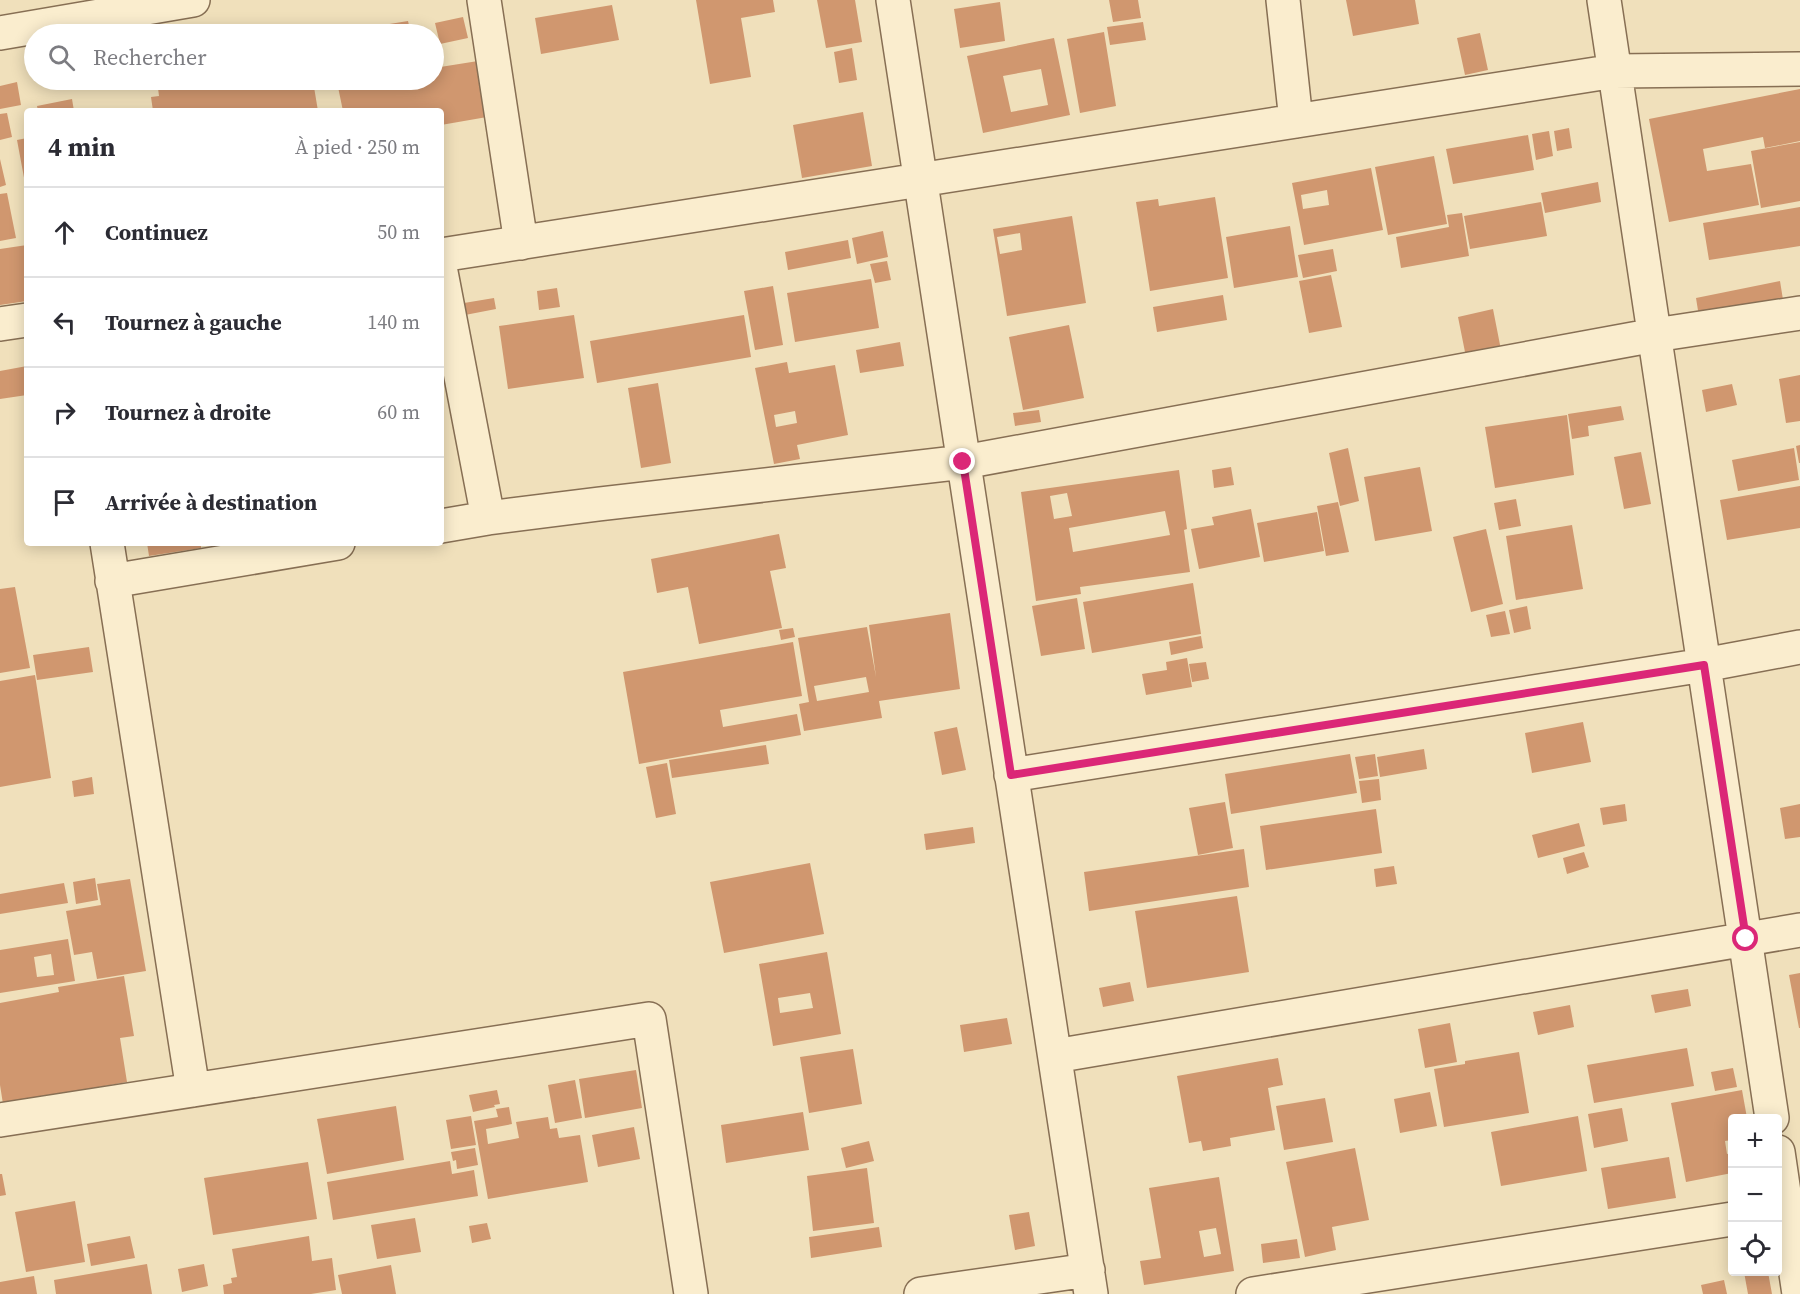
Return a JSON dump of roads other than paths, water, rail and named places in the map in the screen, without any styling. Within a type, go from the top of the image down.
[{"type":"street","points":[[25,24],[61,11],[193,0]]},
{"type":"street","points":[[484,0],[521,243]]},
{"type":"street","points":[[892,0],[1090,1282],[921,1294]]},
{"type":"street","points":[[1283,0],[1296,121]]},
{"type":"street","points":[[1604,0],[1771,1114]]},
{"type":"street","points":[[0,33],[24,24]]},
{"type":"street","points":[[444,255],[1615,71],[1800,69]]},
{"type":"street","points":[[444,288],[488,518]]},
{"type":"street","points":[[444,525],[488,518],[963,462],[1655,335],[1800,313]]},
{"type":"street","points":[[0,324],[24,320]]},
{"type":"street","points":[[107,546],[193,1090]]},
{"type":"street","points":[[112,581],[320,546]]},
{"type":"street","points":[[1011,775],[1704,665],[1800,647]]},
{"type":"street","points":[[1054,1056],[1800,930]]},
{"type":"street","points":[[0,1120],[649,1019],[691,1294]]},
{"type":"street","points":[[1781,1168],[1799,1294]]},
{"type":"street","points":[[1253,1294],[1728,1220]]}]
